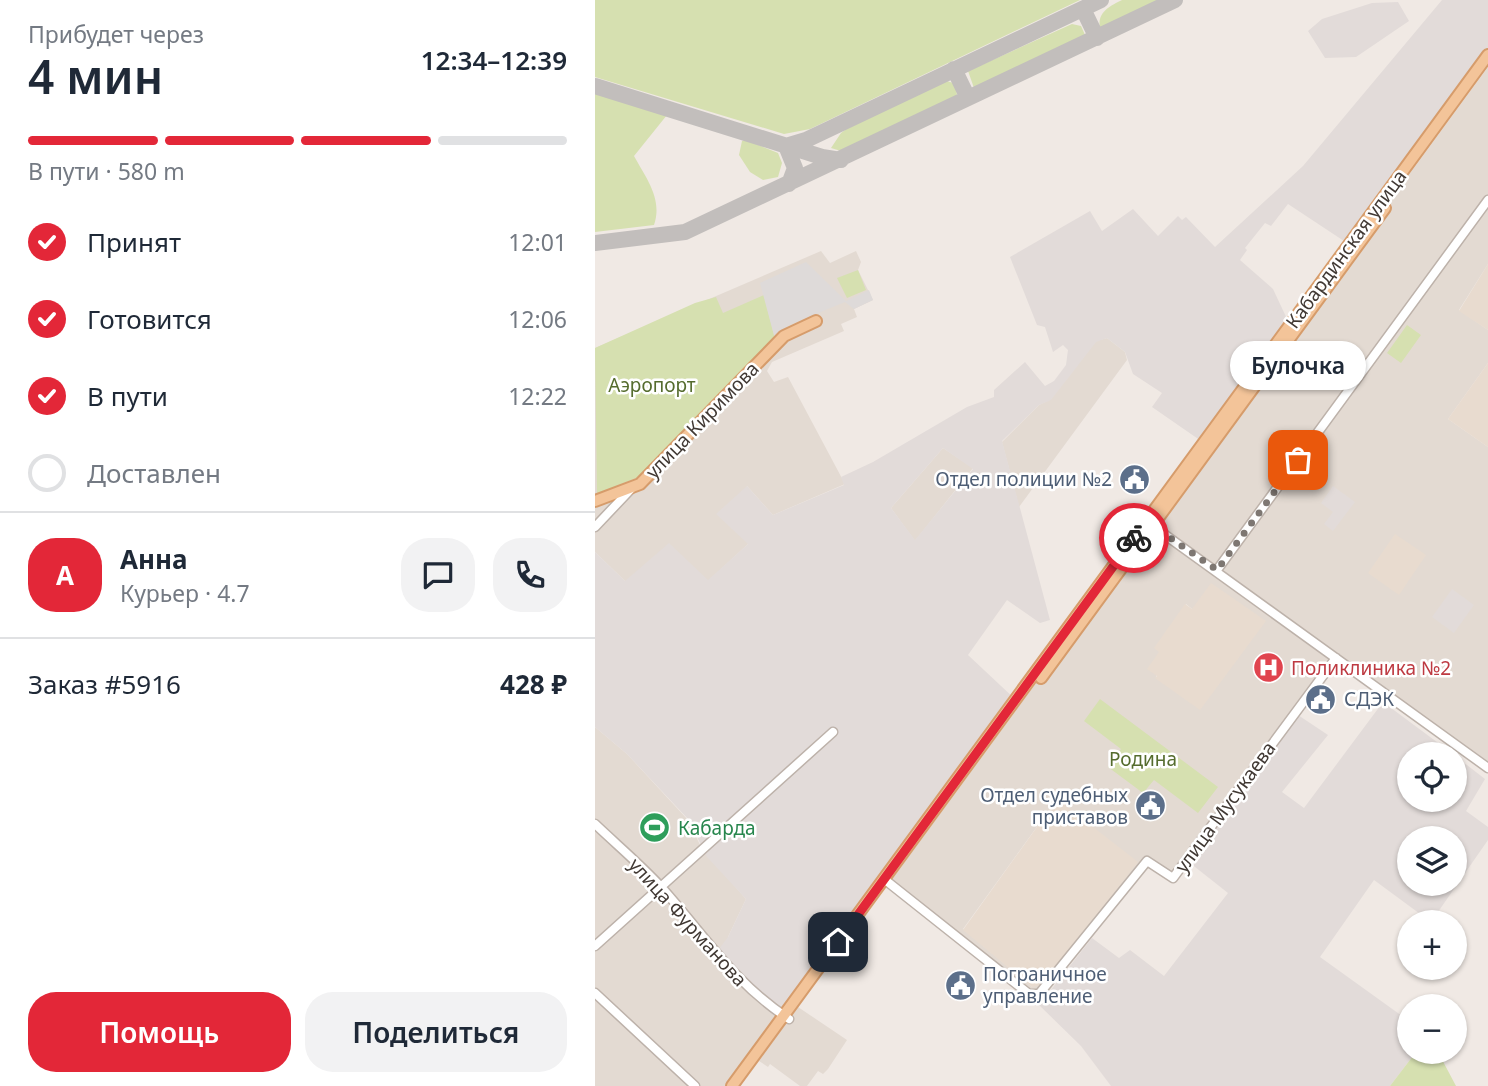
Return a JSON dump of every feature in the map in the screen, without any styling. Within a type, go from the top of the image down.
[{"type":"main road","name":"Кабардинская улица","points":[[1150,524],[1488,55]]},
{"type":"main road","name":"Кабардинская улица","points":[[732,1086],[887,881],[1488,67]]},
{"type":"main road","name":"улица Киримова","points":[[631,489],[661,463],[784,336],[816,321]]},
{"type":"main road","points":[[595,501],[631,489]]},
{"type":"main road","name":"Кабардинская улица","points":[[741,1086],[786,1017]]},
{"type":"street","points":[[1217,570],[1488,200]]},
{"type":"street","name":"улица Киримова","points":[[595,527],[631,489]]},
{"type":"street","points":[[1150,524],[1488,768]]},
{"type":"street","name":"улица Мусукаева","points":[[887,881],[1029,994],[1039,994],[1147,861],[1173,878],[1336,658]]},
{"type":"street","points":[[595,946],[833,732]]},
{"type":"street","name":"улица Фурманова","points":[[595,824],[660,886],[735,977],[786,1017]]},
{"type":"street","points":[[595,993],[695,1086]]},
{"type":"shaded area","points":[[1442,0],[1488,0],[1488,55],[1204,443],[1152,407],[1162,393],[1133,374],[1125,352],[1107,338],[1096,342],[1051,400],[1039,405],[1002,441],[1050,620],[1040,623],[1007,600],[968,655],[1016,700],[784,1016],[716,953],[728,937],[746,899],[707,857],[688,819],[627,754],[595,727],[595,552],[625,581],[669,543],[708,580],[748,544],[716,514],[747,486],[773,515],[844,485],[841,477],[873,462],[967,407],[994,397],[994,390],[1025,362],[1045,386],[1054,381],[1066,365],[1068,350],[1063,345],[1053,352],[1045,327],[1037,325],[1010,257],[1090,211],[1102,231],[1133,209],[1158,236],[1178,216],[1182,220],[1186,217],[1215,247],[1303,166]],"holes":[[[1288,204],[1347,243],[1288,321],[1273,289],[1240,260],[1247,250],[1245,248],[1265,223],[1271,226]],[[943,448],[973,469],[915,540],[891,508]]]},
{"type":"shaded area","points":[[1398,2],[1409,21],[1356,57],[1325,58],[1308,31],[1322,19],[1372,3]]},
{"type":"shaded area","points":[[1488,67],[1488,264],[1459,310],[1488,330],[1488,363],[1448,419],[1488,447],[1488,768],[1467,753],[1467,742],[1452,742],[1336,658],[1173,878],[1147,861],[1035,995],[890,882]],"holes":[[[1186,604],[1192,609],[1265,621],[1222,679],[1156,678],[1160,651],[1155,648]],[[1057,799],[1032,987],[963,929]]]},
{"type":"shaded area","points":[[821,251],[830,263],[856,251],[861,262],[858,270],[873,300],[854,309],[857,317],[841,324],[844,331],[772,362],[767,371],[774,382],[788,377],[845,484],[773,515],[747,486],[748,544],[708,581],[625,581],[595,552],[595,348]]},
{"type":"shaded area","points":[[806,262],[846,301],[869,290],[873,300],[854,309],[845,302],[789,325],[775,339],[760,283]]},
{"type":"shaded area","points":[[1488,264],[1488,330],[1459,311]]},
{"type":"shaded area","points":[[1107,338],[1125,352],[1127,360],[1019,507],[1002,442],[1039,405],[1051,399],[1096,341]]},
{"type":"shaded area","points":[[1488,363],[1488,447],[1448,419]]},
{"type":"shaded area","points":[[943,448],[973,468],[915,541],[891,508]]},
{"type":"shaded area","points":[[1333,486],[1355,502],[1333,531],[1324,524],[1333,512],[1321,503]]},
{"type":"shaded area","points":[[1395,534],[1426,555],[1399,595],[1368,573]]},
{"type":"shaded area","points":[[1211,583],[1266,621],[1200,710],[1155,678],[1157,676],[1147,669],[1159,652],[1154,648],[1185,604],[1192,609]]},
{"type":"shaded area","points":[[1452,589],[1474,605],[1454,633],[1432,617]]},
{"type":"shaded area","points":[[1383,702],[1437,742],[1397,742],[1397,812],[1467,812],[1488,827],[1488,840],[1467,870],[1467,826],[1397,826],[1397,896],[1449,896],[1439,910],[1415,910],[1374,880],[1320,957],[1397,1012],[1397,1064],[1407,1064],[1390,1086],[1111,1086],[1081,1046],[1039,1005],[1092,938],[1119,958],[1130,950],[1164,976],[1228,893],[1190,863],[1298,715],[1328,735],[1282,792],[1304,808]]},
{"type":"shaded area","points":[[595,727],[627,754],[688,820],[702,849],[746,899],[728,937],[784,1016],[732,1086],[595,1086]]},
{"type":"shaded area","points":[[1467,765],[1485,779],[1467,809]]},
{"type":"shaded area","points":[[1057,799],[1138,862],[1042,985],[1032,987],[963,930]]},
{"type":"shaded area","points":[[798,1007],[847,1040],[828,1069],[823,1074],[818,1071],[807,1086],[800,1086],[770,1064],[768,1067],[759,1061]]},
{"type":"green space","points":[[595,0],[1080,0],[810,129],[784,134],[595,77]]},
{"type":"green space","points":[[1122,0],[1160,0],[1100,28],[1102,14]]},
{"type":"green space","points":[[1072,24],[1081,26],[1085,35],[974,88],[968,71]]},
{"type":"green space","points":[[947,81],[956,84],[957,96],[841,151],[831,148],[841,133],[849,127]]},
{"type":"green space","points":[[595,92],[667,115],[634,156],[655,198],[654,225],[595,232]]},
{"type":"green space","points":[[746,140],[778,153],[782,163],[778,177],[763,180],[750,172],[739,155],[742,141]]},
{"type":"green space","points":[[858,270],[866,290],[847,298],[837,278]]},
{"type":"green space","name":"Аэропорт","points":[[764,295],[775,339],[641,476],[597,494],[595,348],[695,303],[716,297],[723,313]]},
{"type":"green space","points":[[1407,325],[1421,335],[1401,363],[1387,353]]},
{"type":"green space","name":"Родина","points":[[1100,699],[1218,787],[1198,813],[1154,780],[1143,793],[1108,767],[1121,749],[1084,721]]},
{"type":"green space","points":[[1407,1064],[1444,1064],[1456,1086],[1390,1086]]},
{"type":"taxiway","points":[[786,146],[806,140],[1101,0]]},
{"type":"taxiway","points":[[595,243],[685,232],[1175,0]]},
{"type":"taxiway","points":[[1083,9],[1097,38]]},
{"type":"taxiway","points":[[954,69],[968,98]]},
{"type":"taxiway","points":[[595,86],[822,157],[841,160]]},
{"type":"taxiway","points":[[786,146],[795,168],[789,184]]},
{"type":"way so far","points":[[1134,538],[1147,522],[1217,570],[1298,460]]},
{"type":"place","name":"Булочка","points":[[1298,460]]},
{"type":"place","name":"Отдел полиции №2","points":[[1135,479]]},
{"type":"place","name":"Поликлиника №2","points":[[1268,668]]},
{"type":"place","name":"СДЭК","points":[[1321,699]]},
{"type":"place","name":"Отдел судебных приставов","points":[[1151,806]]},
{"type":"place","name":"Кабарда","points":[[655,828]]},
{"type":"place","name":"Пограничное управление","points":[[960,985]]},
{"type":"route","points":[[838,942],[1134,538]]}]
